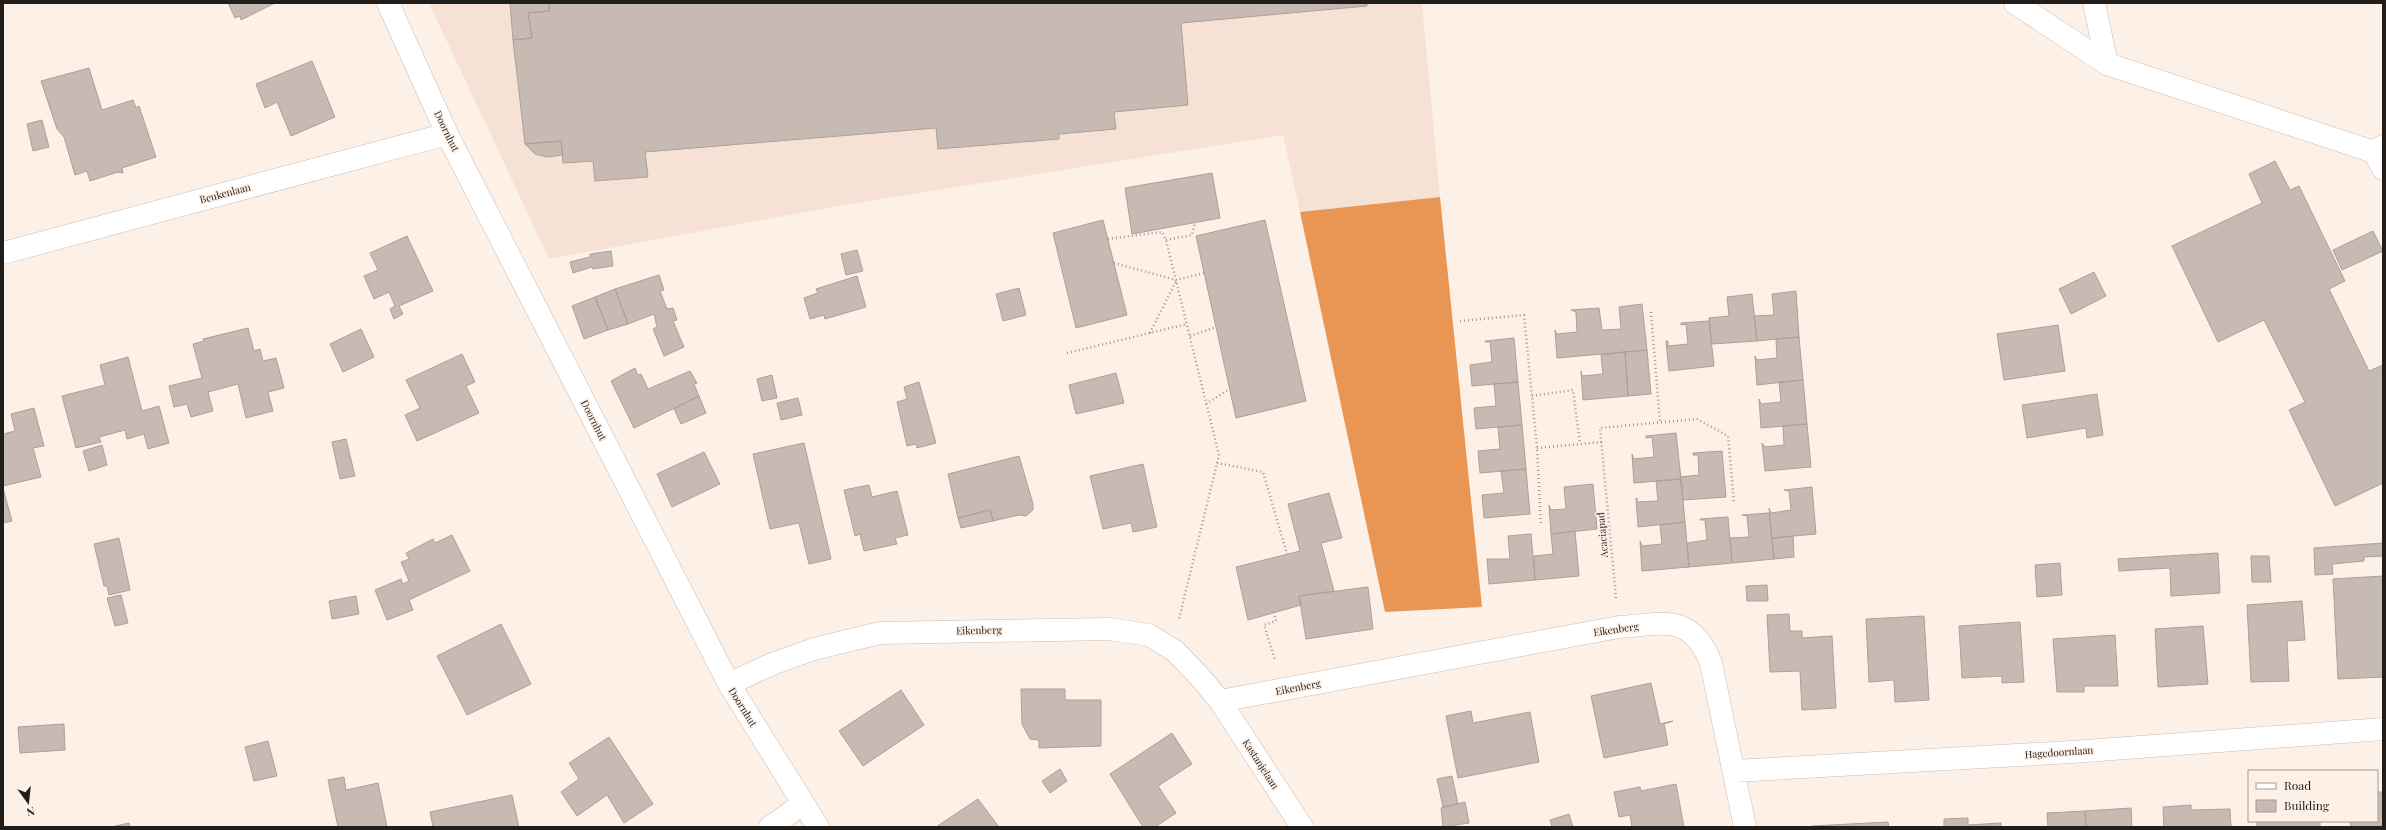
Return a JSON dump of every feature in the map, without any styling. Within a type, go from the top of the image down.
[{"type":"street","name":"Doornhut","points":[[388,3],[447,134],[729,684],[818,827]]},
{"type":"street","points":[[2015,3],[2107,64],[2380,156]]},
{"type":"street","points":[[2094,3],[2107,64]]},
{"type":"street","name":"Beukenlaan","points":[[3,253],[447,134]]},
{"type":"street","name":"Eikenberg","points":[[729,684],[772,664],[814,649],[880,633],[904,631],[1109,629],[1148,635],[1171,649],[1199,676],[1220,701],[1619,627],[1678,625],[1693,632],[1704,645],[1711,663],[1745,827]]},
{"type":"street","name":"Kastanjelaan","points":[[1220,701],[1302,827]]},
{"type":"street","name":"Hagedoornlaan","points":[[1734,770],[2072,752],[2383,729]]},
{"type":"street","points":[[770,827],[803,804]]},
{"type":"path","points":[[1166,240],[1192,235],[1194,223]]},
{"type":"path","points":[[1108,239],[1162,232],[1166,240],[1219,455],[1171,649]]},
{"type":"path","points":[[1114,263],[1176,280],[1204,273]]},
{"type":"path","points":[[1150,333],[1176,280]]},
{"type":"path","points":[[1651,312],[1660,423]]},
{"type":"path","points":[[1460,321],[1524,315],[1537,448],[1541,525]]},
{"type":"path","points":[[1067,353],[1187,324]]},
{"type":"path","points":[[1190,336],[1216,327]]},
{"type":"path","points":[[1206,404],[1229,389]]},
{"type":"path","points":[[1532,396],[1573,390],[1580,444]]},
{"type":"path","name":"Acaciapad","points":[[1619,627],[1600,428],[1697,419],[1728,436],[1734,503]]},
{"type":"path","points":[[1537,448],[1602,442]]},
{"type":"path","points":[[1217,463],[1263,472],[1287,554]]},
{"type":"path","points":[[1274,612],[1276,621],[1264,625],[1284,690]]},
{"type":"shaded area","points":[[429,3],[1422,3],[1440,197],[1300,212],[1283,135],[844,205],[549,259]]},
{"type":"shaded area","points":[[1440,197],[1482,607],[1385,612],[1300,212]]},
{"type":"building","points":[[228,3],[275,3],[241,20],[240,16],[235,18]]},
{"type":"building","points":[[510,3],[549,3],[549,11],[528,13],[532,38],[513,40]]},
{"type":"building","points":[[549,3],[1367,3],[1367,6],[1181,23],[1188,105],[1114,112],[1116,129],[1059,134],[1059,139],[938,149],[936,128],[645,152],[648,177],[595,181],[593,161],[563,163],[561,141],[525,144],[513,40],[532,38],[528,13],[549,11]]},
{"type":"building","points":[[312,61],[335,117],[291,136],[277,102],[265,108],[256,84]]},
{"type":"building","points":[[89,68],[102,110],[133,100],[136,108],[139,106],[156,157],[122,168],[123,173],[118,172],[90,181],[87,171],[75,175],[64,137],[57,129],[41,81]]},
{"type":"building","points":[[42,120],[49,147],[33,151],[27,124]]},
{"type":"building","points":[[561,141],[563,155],[547,157],[535,154],[525,144]]},
{"type":"building","points":[[2275,161],[2290,190],[2299,186],[2345,281],[2329,289],[2369,371],[2383,365],[2383,483],[2335,506],[2289,410],[2305,402],[2264,320],[2218,342],[2172,246],[2262,203],[2249,174]]},
{"type":"building","points":[[1212,173],[1220,218],[1132,234],[1125,188]]},
{"type":"building","points":[[1103,220],[1127,315],[1076,328],[1053,233]]},
{"type":"building","points":[[1265,220],[1306,401],[1236,418],[1196,236]]},
{"type":"building","points":[[2373,231],[2383,251],[2342,270],[2333,250]]},
{"type":"building","points":[[407,236],[433,291],[399,306],[403,314],[394,319],[390,309],[395,306],[389,292],[374,299],[364,276],[378,270],[370,253]]},
{"type":"building","points":[[857,250],[863,271],[846,275],[841,254]]},
{"type":"building","points":[[611,251],[613,266],[593,269],[592,267],[573,273],[570,262],[590,257],[590,254]]},
{"type":"building","points":[[2094,272],[2106,296],[2071,314],[2059,289]]},
{"type":"building","points":[[659,275],[664,290],[660,291],[667,309],[673,308],[677,320],[673,321],[684,347],[664,356],[653,329],[657,327],[654,314],[628,324],[615,289]]},
{"type":"building","points":[[857,276],[866,307],[825,319],[824,315],[810,319],[804,298],[818,293],[816,289]]},
{"type":"building","points":[[1019,288],[1026,315],[1003,321],[996,294]]},
{"type":"building","points":[[615,289],[628,324],[608,330],[595,297]]},
{"type":"building","points":[[1796,291],[1799,337],[1757,341],[1754,316],[1774,315],[1772,294]]},
{"type":"building","points":[[1752,294],[1757,341],[1712,344],[1709,318],[1729,316],[1727,297]]},
{"type":"building","points":[[595,297],[608,330],[584,339],[572,306]]},
{"type":"building","points":[[1642,304],[1647,350],[1557,358],[1555,330],[1557,334],[1577,332],[1576,312],[1571,310],[1599,308],[1602,330],[1621,329],[1619,307]]},
{"type":"building","points":[[1709,321],[1714,366],[1669,371],[1666,341],[1668,341],[1668,346],[1688,344],[1686,324],[1681,325],[1681,323]]},
{"type":"building","points":[[2058,325],[2065,371],[2004,380],[1997,334]]},
{"type":"building","points":[[248,328],[254,351],[260,349],[263,361],[276,358],[284,388],[268,392],[273,411],[246,418],[238,384],[208,392],[213,411],[191,417],[187,404],[174,407],[169,386],[202,378],[193,344],[204,341],[203,339]]},
{"type":"building","points":[[361,329],[374,357],[343,372],[330,344]]},
{"type":"building","points":[[1799,337],[1803,380],[1757,385],[1755,356],[1757,360],[1777,358],[1776,339]]},
{"type":"building","points":[[1514,338],[1518,382],[1472,386],[1470,365],[1492,362],[1490,342],[1485,341]]},
{"type":"building","points":[[1647,350],[1651,394],[1628,396],[1625,352]]},
{"type":"building","points":[[1625,352],[1628,396],[1583,400],[1581,371],[1582,376],[1603,374],[1601,355]]},
{"type":"building","points":[[462,354],[475,382],[466,386],[479,413],[417,441],[405,415],[420,408],[406,380]]},
{"type":"building","points":[[128,357],[142,411],[159,406],[169,443],[148,449],[144,434],[127,439],[125,430],[99,437],[101,442],[76,448],[62,396],[105,385],[100,365]]},
{"type":"building","points":[[635,368],[638,375],[641,374],[648,389],[690,371],[697,383],[694,384],[699,396],[634,428],[611,381]]},
{"type":"building","points":[[1116,373],[1124,403],[1076,414],[1069,385]]},
{"type":"building","points":[[772,375],[777,398],[762,401],[757,379]]},
{"type":"building","points":[[1803,380],[1807,424],[1761,428],[1759,399],[1761,404],[1781,402],[1779,382]]},
{"type":"building","points":[[919,382],[936,443],[917,448],[916,444],[907,446],[897,402],[907,399],[904,387]]},
{"type":"building","points":[[1518,382],[1522,425],[1476,429],[1474,408],[1496,406],[1494,384]]},
{"type":"building","points":[[2097,394],[2103,435],[2087,438],[2086,428],[2027,438],[2022,405]]},
{"type":"building","points":[[699,396],[706,413],[681,424],[674,409]]},
{"type":"building","points":[[798,398],[802,415],[781,420],[777,403]]},
{"type":"building","points":[[34,408],[44,446],[33,448],[41,477],[3,486],[3,434],[15,431],[11,414]]},
{"type":"building","points":[[1807,424],[1811,467],[1765,471],[1762,443],[1765,447],[1784,445],[1783,426]]},
{"type":"building","points":[[1522,425],[1526,469],[1480,473],[1478,451],[1500,449],[1498,427]]},
{"type":"building","points":[[1676,433],[1681,479],[1634,483],[1632,454],[1634,459],[1654,457],[1652,437],[1646,438],[1646,436]]},
{"type":"building","points":[[346,439],[355,476],[340,479],[332,442]]},
{"type":"building","points":[[804,443],[831,559],[809,564],[799,523],[770,529],[753,454]]},
{"type":"building","points":[[102,445],[107,465],[89,471],[83,451]]},
{"type":"building","points":[[1722,451],[1726,497],[1683,500],[1680,477],[1699,475],[1698,455],[1693,455],[1693,453]]},
{"type":"building","points":[[704,452],[720,484],[672,507],[657,474]]},
{"type":"building","points":[[1019,456],[1033,504],[1033,510],[1026,516],[1019,515],[993,521],[990,510],[958,518],[948,474]]},
{"type":"building","points":[[1143,464],[1157,527],[1133,532],[1131,523],[1103,529],[1090,476]]},
{"type":"building","points":[[1526,469],[1530,514],[1484,518],[1482,495],[1504,493],[1501,471]]},
{"type":"building","points":[[1681,479],[1685,522],[1638,527],[1636,498],[1637,502],[1658,501],[1656,481]]},
{"type":"building","points":[[1593,484],[1597,529],[1551,534],[1549,505],[1551,510],[1566,509],[1564,487]]},
{"type":"building","points":[[869,485],[872,497],[897,491],[908,535],[895,538],[897,544],[864,551],[860,534],[855,536],[844,490]]},
{"type":"building","points":[[1812,487],[1816,534],[1772,538],[1769,508],[1771,513],[1791,510],[1789,491],[1784,490]]},
{"type":"building","points":[[3,488],[12,521],[3,523]]},
{"type":"building","points":[[1329,493],[1342,538],[1321,543],[1334,591],[1299,596],[1301,605],[1248,620],[1236,567],[1300,551],[1288,504]]},
{"type":"building","points":[[990,510],[993,521],[961,528],[958,518]]},
{"type":"building","points":[[1769,513],[1774,559],[1732,563],[1730,538],[1749,537],[1747,516],[1742,515]]},
{"type":"building","points":[[1728,517],[1732,563],[1689,567],[1687,543],[1707,540],[1705,520],[1700,519]]},
{"type":"building","points":[[1685,522],[1689,567],[1642,571],[1640,541],[1642,546],[1662,544],[1660,525]]},
{"type":"building","points":[[1575,531],[1579,576],[1535,580],[1534,556],[1553,554],[1551,534]]},
{"type":"building","points":[[1531,534],[1535,580],[1489,584],[1487,559],[1510,559],[1508,536]]},
{"type":"building","points":[[452,535],[470,571],[409,600],[413,610],[387,620],[375,590],[401,579],[403,584],[409,581],[401,562],[409,559],[406,553],[433,539],[435,543]]},
{"type":"building","points":[[1793,536],[1794,557],[1774,559],[1772,538]]},
{"type":"building","points":[[119,538],[130,590],[109,595],[107,586],[104,586],[94,544]]},
{"type":"building","points":[[2383,543],[2383,556],[2364,557],[2364,561],[2332,564],[2333,574],[2315,575],[2314,548]]},
{"type":"building","points":[[2218,553],[2220,593],[2171,596],[2170,568],[2119,571],[2118,559]]},
{"type":"building","points":[[2251,556],[2269,556],[2271,582],[2252,582]]},
{"type":"building","points":[[2060,563],[2062,595],[2037,597],[2035,565]]},
{"type":"building","points":[[2383,576],[2383,677],[2338,679],[2333,579]]},
{"type":"building","points":[[1767,585],[1768,601],[1747,601],[1746,586]]},
{"type":"building","points":[[1368,587],[1373,629],[1306,639],[1299,596]]},
{"type":"building","points":[[121,595],[128,623],[115,626],[107,598]]},
{"type":"building","points":[[356,596],[359,614],[332,619],[329,601]]},
{"type":"building","points":[[2302,601],[2305,640],[2287,641],[2289,681],[2251,682],[2247,605]]},
{"type":"building","points":[[1789,614],[1790,631],[1802,631],[1802,638],[1832,636],[1836,708],[1802,710],[1800,671],[1770,672],[1767,615]]},
{"type":"building","points":[[1924,616],[1929,700],[1895,702],[1894,680],[1869,682],[1866,619]]},
{"type":"building","points":[[2020,622],[2024,682],[2002,683],[2002,676],[1962,678],[1959,626]]},
{"type":"building","points":[[501,624],[531,684],[467,715],[437,656]]},
{"type":"building","points":[[2203,626],[2208,684],[2158,687],[2155,629]]},
{"type":"building","points":[[2115,635],[2118,686],[2084,686],[2084,692],[2057,692],[2053,639]]},
{"type":"building","points":[[1651,683],[1660,724],[1673,721],[1664,724],[1668,745],[1604,758],[1591,696]]},
{"type":"building","points":[[1021,689],[1065,689],[1065,700],[1101,700],[1101,746],[1039,748],[1039,740],[1030,739],[1022,724]]},
{"type":"building","points":[[901,690],[924,725],[863,766],[839,731]]},
{"type":"building","points":[[1471,711],[1473,723],[1530,712],[1539,762],[1458,778],[1446,716]]},
{"type":"building","points":[[64,724],[65,750],[20,753],[18,727]]},
{"type":"building","points":[[1172,733],[1192,764],[1158,786],[1176,813],[1155,827],[1143,827],[1110,774]]},
{"type":"building","points":[[609,737],[653,804],[624,823],[607,795],[577,816],[561,792],[579,779],[569,763]]},
{"type":"building","points":[[268,741],[277,776],[254,781],[245,747]]},
{"type":"building","points":[[1060,769],[1067,781],[1050,793],[1042,781]]},
{"type":"building","points":[[1452,776],[1458,804],[1443,807],[1437,779]]},
{"type":"building","points":[[344,777],[346,790],[378,783],[387,827],[338,827],[328,780]]},
{"type":"building","points":[[1676,784],[1684,827],[1632,827],[1630,815],[1619,817],[1614,792],[1640,787],[1641,791]]},
{"type":"building","points":[[2378,792],[2383,792],[2383,827],[2351,827],[2350,822],[2378,822]]},
{"type":"building","points":[[512,795],[519,827],[433,827],[430,812]]},
{"type":"building","points":[[978,799],[999,827],[936,827]]},
{"type":"building","points":[[1465,802],[1469,823],[1443,827],[1441,808]]},
{"type":"building","points":[[2191,805],[2191,810],[2230,809],[2231,827],[2164,827],[2163,807]]},
{"type":"building","points":[[2131,808],[2132,827],[2086,827],[2085,811]]},
{"type":"building","points":[[2085,811],[2086,827],[2048,827],[2047,813]]},
{"type":"building","points":[[1569,814],[1573,827],[1552,827],[1550,820]]},
{"type":"building","points":[[1968,818],[1968,825],[2001,823],[2001,827],[1944,827],[1944,819]]},
{"type":"building","points":[[1888,822],[1889,827],[1812,827],[1812,826]]},
{"type":"building","points":[[2257,822],[2320,822],[2320,827],[2257,827]]},
{"type":"building","points":[[129,823],[130,827],[111,827]]}]
